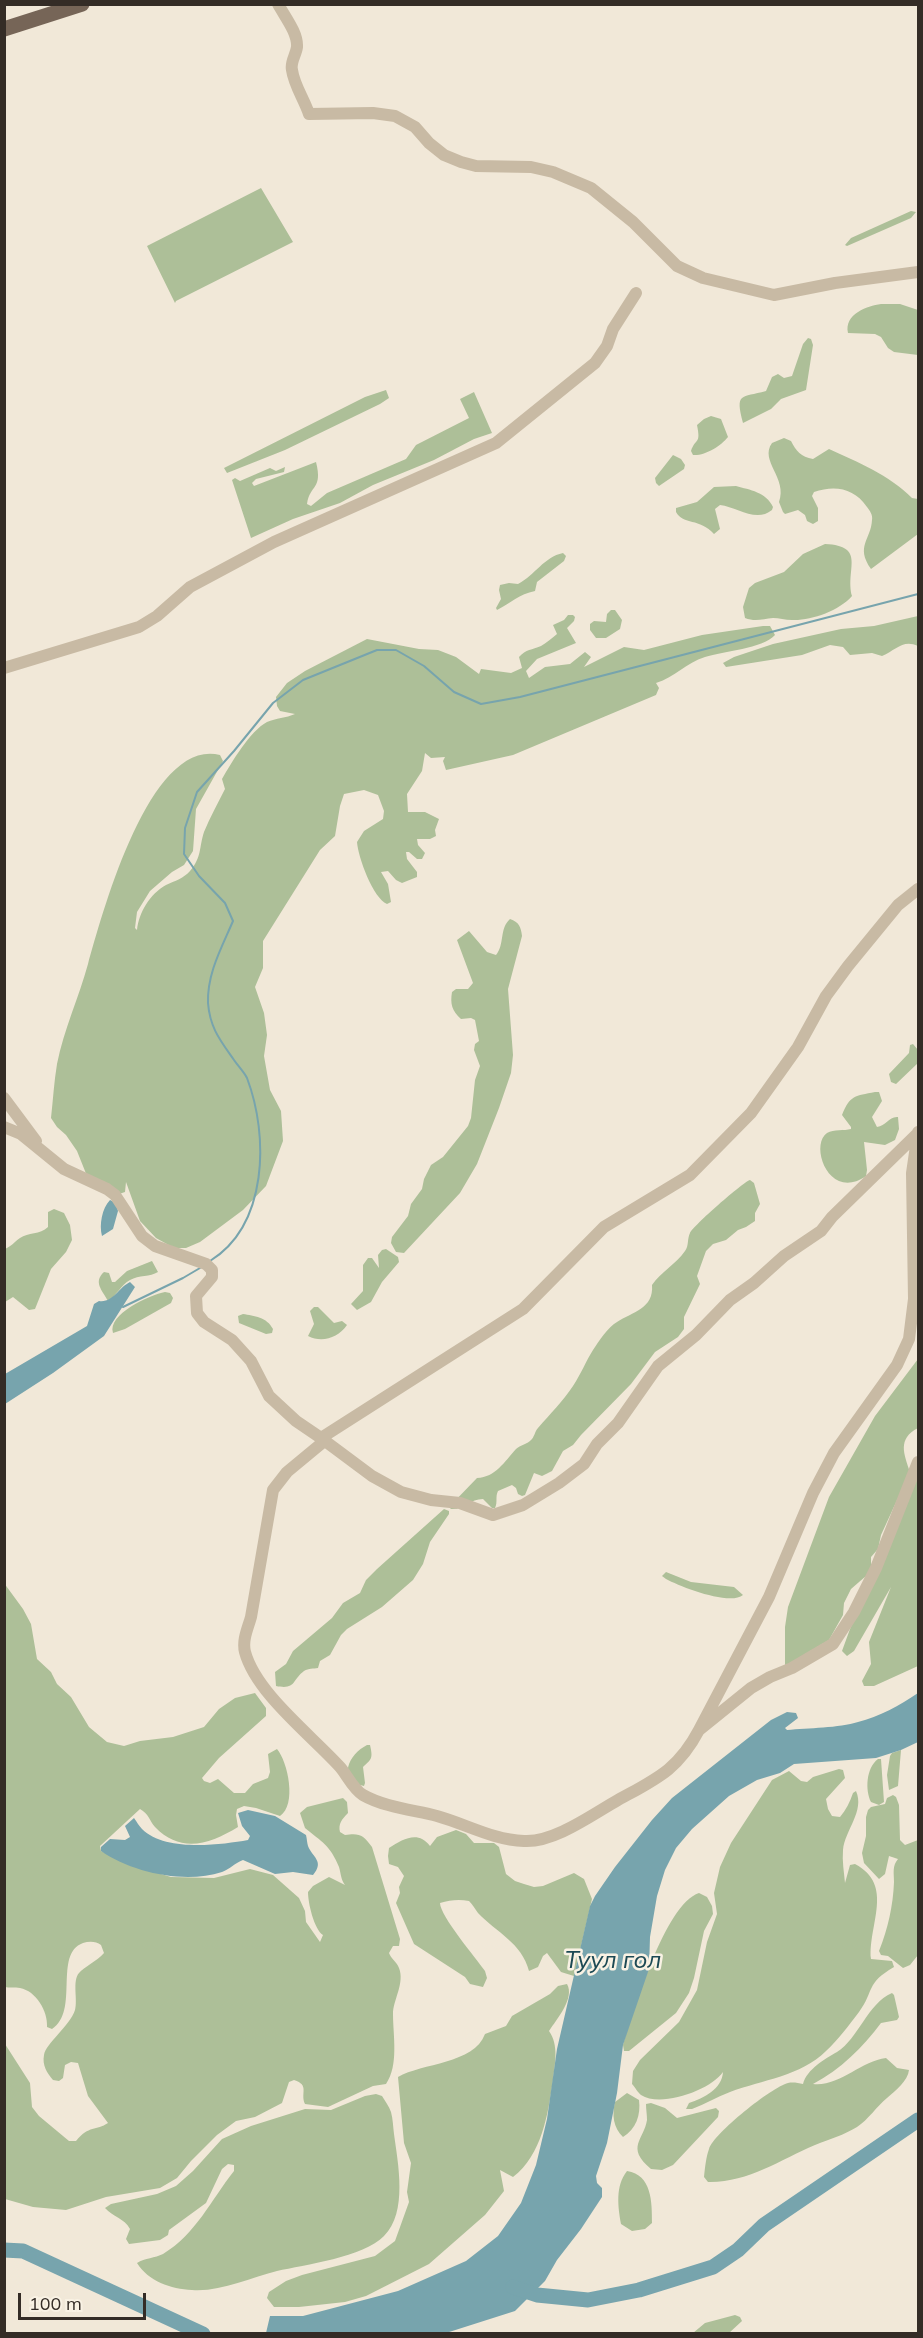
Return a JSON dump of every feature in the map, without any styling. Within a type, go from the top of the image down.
[{"type":"main road","points":[[4,29],[82,4]]},
{"type":"street","points":[[278,4],[295,37],[297,46],[291,67],[294,80],[309,114],[373,113],[395,116],[415,127],[444,155],[461,162],[476,166],[531,166],[554,172],[591,188],[633,222],[677,266],[703,279],[774,295],[835,283],[918,272]]},
{"type":"street","points":[[4,668],[139,627],[157,616],[190,587],[274,542],[496,443],[595,363],[608,345],[613,329],[636,293]]},
{"type":"street","points":[[321,1438],[523,1309],[604,1227],[690,1175],[751,1113],[798,1047],[826,996],[848,966],[898,905],[918,889]]},
{"type":"street","points":[[4,1098],[45,1154]]},
{"type":"street","points":[[4,1127],[21,1134],[64,1169],[115,1195],[142,1236],[155,1246],[206,1264],[212,1270],[212,1277],[196,1296],[197,1313],[204,1322],[232,1340],[251,1361],[269,1396],[296,1421],[372,1476],[401,1492],[431,1500],[460,1503],[493,1515],[523,1505],[559,1483],[584,1464],[597,1444],[618,1423],[658,1366],[696,1335],[730,1300],[754,1283],[784,1256],[821,1231],[832,1217],[918,1133]]},
{"type":"street","points":[[321,1438],[322,1443],[317,1449],[287,1472],[273,1490],[251,1617],[245,1636],[244,1650],[251,1669],[269,1694],[335,1762],[361,1794],[388,1804],[440,1817],[484,1833],[525,1842],[552,1836],[661,1777],[688,1751],[769,1597],[813,1493],[834,1453],[901,1356],[909,1339],[914,1299],[912,1173],[918,1133]]},
{"type":"street","points":[[914,1264],[918,1282]]},
{"type":"street","points":[[699,1730],[751,1688],[833,1644],[854,1612],[872,1576],[918,1462]]},
{"type":"green space","points":[[261,188],[293,242],[175,303],[147,246]]},
{"type":"green space","points":[[911,211],[916,212],[911,218],[845,245],[851,238]]},
{"type":"green space","points":[[881,304],[900,304],[918,310],[918,355],[894,352],[888,348],[881,337],[875,334],[848,333],[848,326],[853,316],[863,309]]},
{"type":"green space","points":[[808,338],[811,339],[813,345],[806,390],[781,399],[771,409],[743,423],[740,406],[742,398],[766,391],[772,377],[778,374],[784,378],[792,376],[803,344]]},
{"type":"green space","points":[[386,390],[389,398],[380,404],[285,450],[227,473],[224,468],[365,397]]},
{"type":"green space","points":[[474,392],[492,433],[373,485],[340,503],[293,519],[251,538],[232,480],[235,478],[240,481],[270,468],[276,471],[285,467],[284,472],[256,479],[252,483],[254,486],[316,462],[318,478],[307,504],[311,506],[327,493],[406,459],[416,445],[469,418],[460,399]]},
{"type":"green space","points":[[711,416],[721,419],[728,437],[712,450],[693,455],[691,451],[698,438],[697,425]]},
{"type":"green space","points":[[784,438],[791,441],[799,453],[805,457],[813,459],[829,449],[851,459],[883,476],[912,498],[918,499],[918,534],[871,569],[866,561],[864,549],[872,516],[862,501],[850,492],[829,489],[814,492],[812,496],[818,508],[818,521],[813,524],[807,521],[805,515],[798,510],[785,514],[779,502],[780,485],[769,456],[772,443]]},
{"type":"green space","points":[[673,455],[681,459],[685,465],[684,469],[659,486],[655,478]]},
{"type":"green space","points":[[736,486],[762,495],[770,502],[772,510],[766,514],[753,515],[720,505],[715,509],[720,529],[714,534],[703,526],[683,519],[676,512],[676,508],[697,502],[714,487]]},
{"type":"green space","points":[[825,544],[846,549],[850,554],[852,596],[840,606],[807,619],[756,620],[745,618],[743,607],[749,588],[755,583],[784,572],[803,554]]},
{"type":"green space","points":[[563,553],[566,556],[564,561],[537,582],[535,591],[520,596],[497,610],[501,599],[500,585],[518,584],[550,558]]},
{"type":"green space","points":[[615,610],[622,620],[620,629],[606,638],[596,638],[590,630],[590,624],[594,621],[606,622],[607,614]]},
{"type":"green space","points":[[568,615],[575,617],[567,628],[576,643],[537,659],[526,671],[529,678],[545,667],[570,664],[585,652],[591,657],[584,667],[624,647],[644,650],[702,635],[763,626],[770,626],[775,635],[752,647],[698,660],[656,683],[659,688],[656,695],[513,755],[446,770],[443,761],[445,757],[431,758],[425,753],[422,771],[407,794],[408,812],[425,812],[439,819],[435,830],[436,836],[430,839],[417,839],[418,845],[425,853],[422,859],[417,859],[406,852],[407,859],[417,872],[417,877],[402,883],[388,871],[381,872],[388,884],[391,902],[387,904],[372,886],[363,867],[357,842],[364,831],[383,819],[384,811],[378,795],[364,790],[344,794],[335,836],[320,850],[263,941],[263,968],[255,987],[264,1013],[267,1035],[264,1056],[270,1090],[281,1111],[283,1141],[266,1186],[243,1210],[200,1242],[186,1248],[174,1248],[156,1238],[140,1221],[126,1182],[125,1192],[119,1194],[87,1176],[77,1151],[51,1118],[57,1064],[64,1038],[117,872],[151,800],[171,773],[195,757],[220,755],[223,761],[196,809],[193,851],[184,865],[150,891],[137,912],[135,928],[137,930],[140,917],[150,898],[166,885],[185,876],[194,866],[204,832],[225,789],[222,779],[242,748],[254,732],[267,722],[295,714],[280,711],[277,706],[276,697],[287,683],[305,671],[367,639],[419,649],[438,650],[456,657],[479,674],[481,669],[511,673],[522,668],[519,657],[541,646],[557,634],[553,625],[564,620]]},
{"type":"green space","points":[[918,616],[918,646],[908,644],[900,646],[882,656],[872,653],[850,655],[843,647],[830,645],[802,655],[726,667],[723,663],[773,644],[841,629],[874,626]]},
{"type":"green space","points":[[510,919],[519,925],[522,936],[508,989],[513,1055],[511,1073],[477,1164],[460,1193],[404,1253],[396,1252],[391,1243],[392,1237],[408,1216],[411,1204],[422,1189],[431,1165],[443,1157],[468,1126],[471,1118],[475,1080],[480,1066],[474,1050],[475,1044],[479,1041],[475,1020],[461,1019],[452,1004],[452,992],[456,989],[468,989],[473,983],[457,940],[469,931],[487,952],[496,955],[504,927]]},
{"type":"green space","points":[[913,1044],[918,1050],[918,1063],[896,1084],[891,1082],[889,1074],[909,1053],[910,1045]]},
{"type":"green space","points":[[879,1092],[882,1101],[872,1117],[877,1127],[898,1117],[899,1129],[895,1140],[885,1145],[864,1142],[866,1176],[853,1182],[842,1182],[826,1169],[820,1148],[822,1139],[827,1133],[851,1129],[842,1115],[848,1104],[858,1096]]},
{"type":"green space","points":[[750,1180],[754,1183],[760,1204],[755,1213],[755,1221],[726,1240],[713,1244],[706,1251],[697,1276],[700,1284],[684,1317],[684,1329],[678,1337],[655,1352],[631,1384],[573,1445],[563,1451],[552,1471],[542,1476],[534,1473],[525,1495],[518,1494],[512,1485],[498,1491],[495,1508],[483,1499],[451,1509],[449,1507],[477,1478],[495,1472],[516,1449],[532,1439],[537,1429],[573,1386],[593,1350],[607,1331],[617,1322],[646,1305],[652,1293],[652,1285],[685,1251],[693,1229]]},
{"type":"green space","points":[[54,1209],[64,1213],[70,1225],[72,1240],[66,1252],[51,1269],[35,1309],[29,1310],[13,1297],[5,1302],[5,1249],[23,1236],[48,1227],[48,1212]]},
{"type":"green space","points":[[386,1249],[398,1257],[399,1262],[382,1282],[371,1302],[357,1310],[351,1304],[363,1291],[363,1265],[368,1258],[372,1258],[379,1268],[378,1255]]},
{"type":"green space","points":[[152,1261],[158,1272],[130,1280],[108,1301],[99,1283],[104,1272],[109,1273],[112,1282],[115,1282],[127,1271]]},
{"type":"green space","points":[[165,1292],[170,1293],[173,1298],[171,1303],[125,1329],[113,1333],[116,1319],[123,1312],[140,1301]]},
{"type":"green space","points":[[318,1307],[334,1323],[342,1321],[347,1325],[339,1333],[329,1338],[319,1339],[308,1336],[314,1324],[310,1311]]},
{"type":"green space","points":[[243,1314],[264,1320],[273,1329],[272,1333],[266,1334],[239,1323],[238,1316]]},
{"type":"green space","points":[[918,1359],[918,1428],[907,1437],[904,1447],[910,1472],[881,1535],[878,1549],[871,1557],[871,1567],[866,1576],[851,1589],[844,1603],[843,1615],[829,1640],[785,1666],[785,1627],[788,1607],[829,1497],[875,1416]]},
{"type":"green space","points":[[918,1475],[918,1666],[874,1686],[864,1686],[862,1681],[871,1664],[869,1642],[891,1587],[854,1651],[847,1656],[842,1651]]},
{"type":"green space","points":[[444,1509],[449,1511],[449,1514],[430,1542],[423,1564],[413,1580],[382,1607],[347,1629],[330,1655],[320,1661],[318,1668],[304,1671],[287,1687],[276,1686],[275,1672],[286,1664],[293,1651],[332,1618],[343,1603],[360,1593],[366,1580],[377,1569]]},
{"type":"green space","points":[[666,1572],[691,1582],[734,1587],[743,1595],[728,1598],[705,1594],[666,1579],[662,1576]]},
{"type":"green space","points":[[4,1583],[31,1624],[37,1659],[71,1697],[89,1727],[107,1742],[124,1746],[140,1741],[173,1737],[204,1727],[219,1709],[235,1698],[255,1693],[266,1708],[266,1716],[219,1758],[202,1778],[210,1783],[218,1779],[234,1793],[245,1793],[253,1784],[268,1778],[270,1772],[268,1754],[277,1749],[284,1763],[289,1783],[288,1803],[280,1816],[244,1806],[237,1809],[238,1827],[217,1838],[196,1844],[175,1841],[165,1835],[140,1809],[100,1846],[101,1851],[128,1864],[171,1877],[214,1878],[250,1869],[273,1875],[299,1898],[305,1911],[306,1922],[320,1942],[323,1935],[314,1922],[308,1892],[313,1886],[329,1877],[345,1885],[332,1854],[325,1844],[305,1828],[300,1813],[307,1807],[343,1798],[347,1802],[348,1813],[341,1822],[340,1832],[345,1835],[361,1836],[372,1847],[400,1939],[399,1946],[393,1946],[389,1953],[398,1966],[401,1980],[393,2014],[393,2068],[386,2084],[373,2086],[328,2107],[305,2104],[302,2084],[294,2080],[289,2082],[282,2103],[255,2117],[236,2121],[217,2135],[177,2178],[160,2188],[106,2197],[66,2210],[33,2207],[5,2199],[5,2044],[30,2083],[32,2107],[39,2116],[69,2141],[76,2141],[89,2130],[108,2123],[88,2096],[78,2063],[71,2062],[65,2065],[63,2078],[59,2081],[53,2080],[44,2065],[46,2050],[75,2010],[77,1976],[104,1953],[101,1945],[92,1942],[83,1943],[74,1949],[67,1970],[64,2010],[60,2021],[52,2029],[47,2027],[43,2008],[36,1997],[20,1988],[5,1987]]},
{"type":"green space","points":[[370,1745],[371,1756],[363,1767],[364,1786],[355,1783],[350,1778],[348,1767],[355,1754]]},
{"type":"green space","points":[[901,1750],[898,1786],[889,1790],[887,1775],[890,1756]]},
{"type":"green space","points":[[878,1759],[881,1759],[884,1802],[879,1805],[871,1802],[867,1785],[871,1768]]},
{"type":"green space","points":[[839,1769],[843,1770],[845,1778],[826,1799],[832,1816],[840,1817],[856,1791],[858,1798],[856,1813],[843,1850],[845,1883],[850,1865],[855,1864],[867,1873],[874,1883],[877,1907],[871,1959],[892,1961],[894,1967],[874,1983],[859,2012],[835,2042],[805,2066],[730,2092],[692,2109],[686,2109],[689,2103],[716,2088],[723,2072],[708,2085],[685,2095],[661,2099],[641,2095],[632,2084],[633,2071],[640,2060],[679,2022],[697,1990],[707,1942],[717,1914],[714,1893],[720,1867],[731,1843],[772,1780],[789,1771],[801,1781],[807,1782],[813,1777]]},
{"type":"green space","points":[[893,1795],[899,1805],[900,1840],[905,1845],[918,1840],[918,1955],[910,1965],[903,1968],[888,1956],[881,1955],[879,1951],[890,1917],[894,1867],[898,1859],[889,1856],[885,1874],[879,1879],[864,1863],[862,1853],[868,1810],[871,1807],[885,1804],[887,1798]]},
{"type":"green space","points":[[456,1830],[466,1834],[474,1843],[494,1843],[499,1847],[506,1874],[515,1881],[534,1887],[543,1886],[574,1873],[584,1879],[592,1899],[574,1976],[561,1972],[547,1953],[538,1967],[529,1971],[526,1961],[515,1945],[485,1920],[469,1901],[455,1900],[440,1903],[452,1927],[485,1971],[487,1978],[483,1987],[470,1984],[465,1977],[414,1944],[396,1903],[404,1876],[398,1867],[389,1864],[389,1848],[405,1839],[415,1837],[421,1838],[430,1846],[437,1837]]},
{"type":"green space","points":[[699,1893],[707,1897],[713,1914],[704,1931],[689,1993],[676,2013],[629,2051],[624,2051],[623,2045],[642,1985],[663,1937],[686,1901]]},
{"type":"green space","points":[[567,1984],[569,1996],[567,2002],[549,2031],[554,2042],[555,2061],[549,2106],[542,2133],[531,2157],[513,2177],[500,2170],[504,2191],[485,2215],[429,2264],[366,2296],[345,2302],[274,2307],[267,2298],[269,2292],[286,2281],[375,2256],[395,2241],[409,2202],[407,2192],[411,2163],[404,2143],[398,2077],[446,2062],[470,2051],[479,2044],[485,2034],[506,2026],[512,2016],[550,1994],[558,1986]]},
{"type":"green space","points":[[892,1993],[899,2017],[897,2020],[881,2023],[850,2057],[813,2084],[832,2082],[877,2060],[886,2058],[897,2068],[909,2070],[901,2086],[861,2124],[847,2132],[750,2175],[708,2182],[704,2177],[708,2152],[721,2132],[780,2086],[790,2083],[803,2084],[812,2069],[845,2046],[876,2005]]},
{"type":"green space","points":[[627,2093],[639,2100],[639,2111],[634,2126],[623,2137],[615,2125],[614,2112],[615,2102]]},
{"type":"green space","points":[[376,2094],[382,2096],[392,2115],[399,2173],[399,2201],[391,2226],[384,2236],[363,2249],[348,2255],[277,2271],[224,2287],[203,2290],[184,2289],[161,2283],[147,2275],[137,2263],[163,2254],[185,2237],[234,2171],[234,2165],[228,2164],[222,2169],[206,2203],[169,2230],[168,2235],[160,2240],[129,2244],[126,2239],[130,2229],[125,2222],[105,2208],[111,2204],[157,2194],[176,2186],[222,2139],[251,2126],[305,2109],[331,2110],[365,2096]]},
{"type":"green space","points":[[651,2103],[665,2108],[677,2118],[716,2108],[719,2111],[718,2117],[673,2165],[662,2170],[651,2169],[639,2155],[638,2144],[647,2120],[646,2104]]},
{"type":"green space","points":[[627,2171],[641,2178],[649,2191],[652,2223],[645,2229],[632,2231],[621,2224],[618,2204],[619,2190]]},
{"type":"green space","points":[[735,2315],[742,2321],[729,2333],[693,2333],[705,2323]]},
{"type":"water","points":[[110,1200],[116,1203],[118,1211],[113,1229],[102,1236],[102,1217]]},
{"type":"water","points":[[130,1282],[135,1287],[104,1336],[5,1404],[5,1374],[87,1326],[94,1304],[108,1300]]},
{"type":"water","name":"Туул гол","points":[[918,1693],[918,1742],[876,1758],[794,1764],[780,1773],[757,1780],[729,1796],[692,1829],[676,1848],[665,1870],[657,1896],[650,1937],[649,1969],[623,2045],[617,2093],[607,2143],[596,2176],[597,2183],[602,2188],[602,2197],[557,2260],[545,2281],[515,2311],[446,2333],[266,2333],[270,2316],[303,2316],[398,2291],[466,2261],[498,2236],[521,2203],[536,2165],[547,2119],[557,2049],[590,1906],[615,1867],[672,1798],[771,1720],[787,1712],[796,1713],[798,1718],[785,1728],[787,1730],[842,1726],[881,1714]]},
{"type":"water","points":[[248,1810],[275,1816],[306,1835],[308,1846],[318,1863],[313,1875],[293,1872],[275,1874],[243,1860],[222,1872],[192,1877],[176,1876],[128,1865],[101,1851],[101,1847],[110,1839],[125,1840],[130,1837],[125,1826],[134,1818],[142,1829],[152,1836],[178,1844],[208,1845],[248,1840],[250,1836],[242,1826],[238,1813]]},
{"type":"waterway","points":[[210,1261],[229,1245],[243,1225],[253,1203],[258,1178],[259,1126],[247,1078],[216,1033],[208,1003],[213,971],[233,921],[225,903],[199,876],[184,854],[185,828],[197,792],[273,703],[303,680],[377,650],[396,650],[424,666],[454,692],[481,704],[520,697],[918,594]]},
{"type":"waterway","points":[[123,1307],[200,1268]]},
{"type":"waterway","points":[[513,2287],[537,2295],[588,2300],[639,2290],[713,2267],[738,2250],[764,2225],[918,2120]]},
{"type":"waterway","name":"Туул гол","points":[[4,2250],[23,2251],[203,2334]]}]
